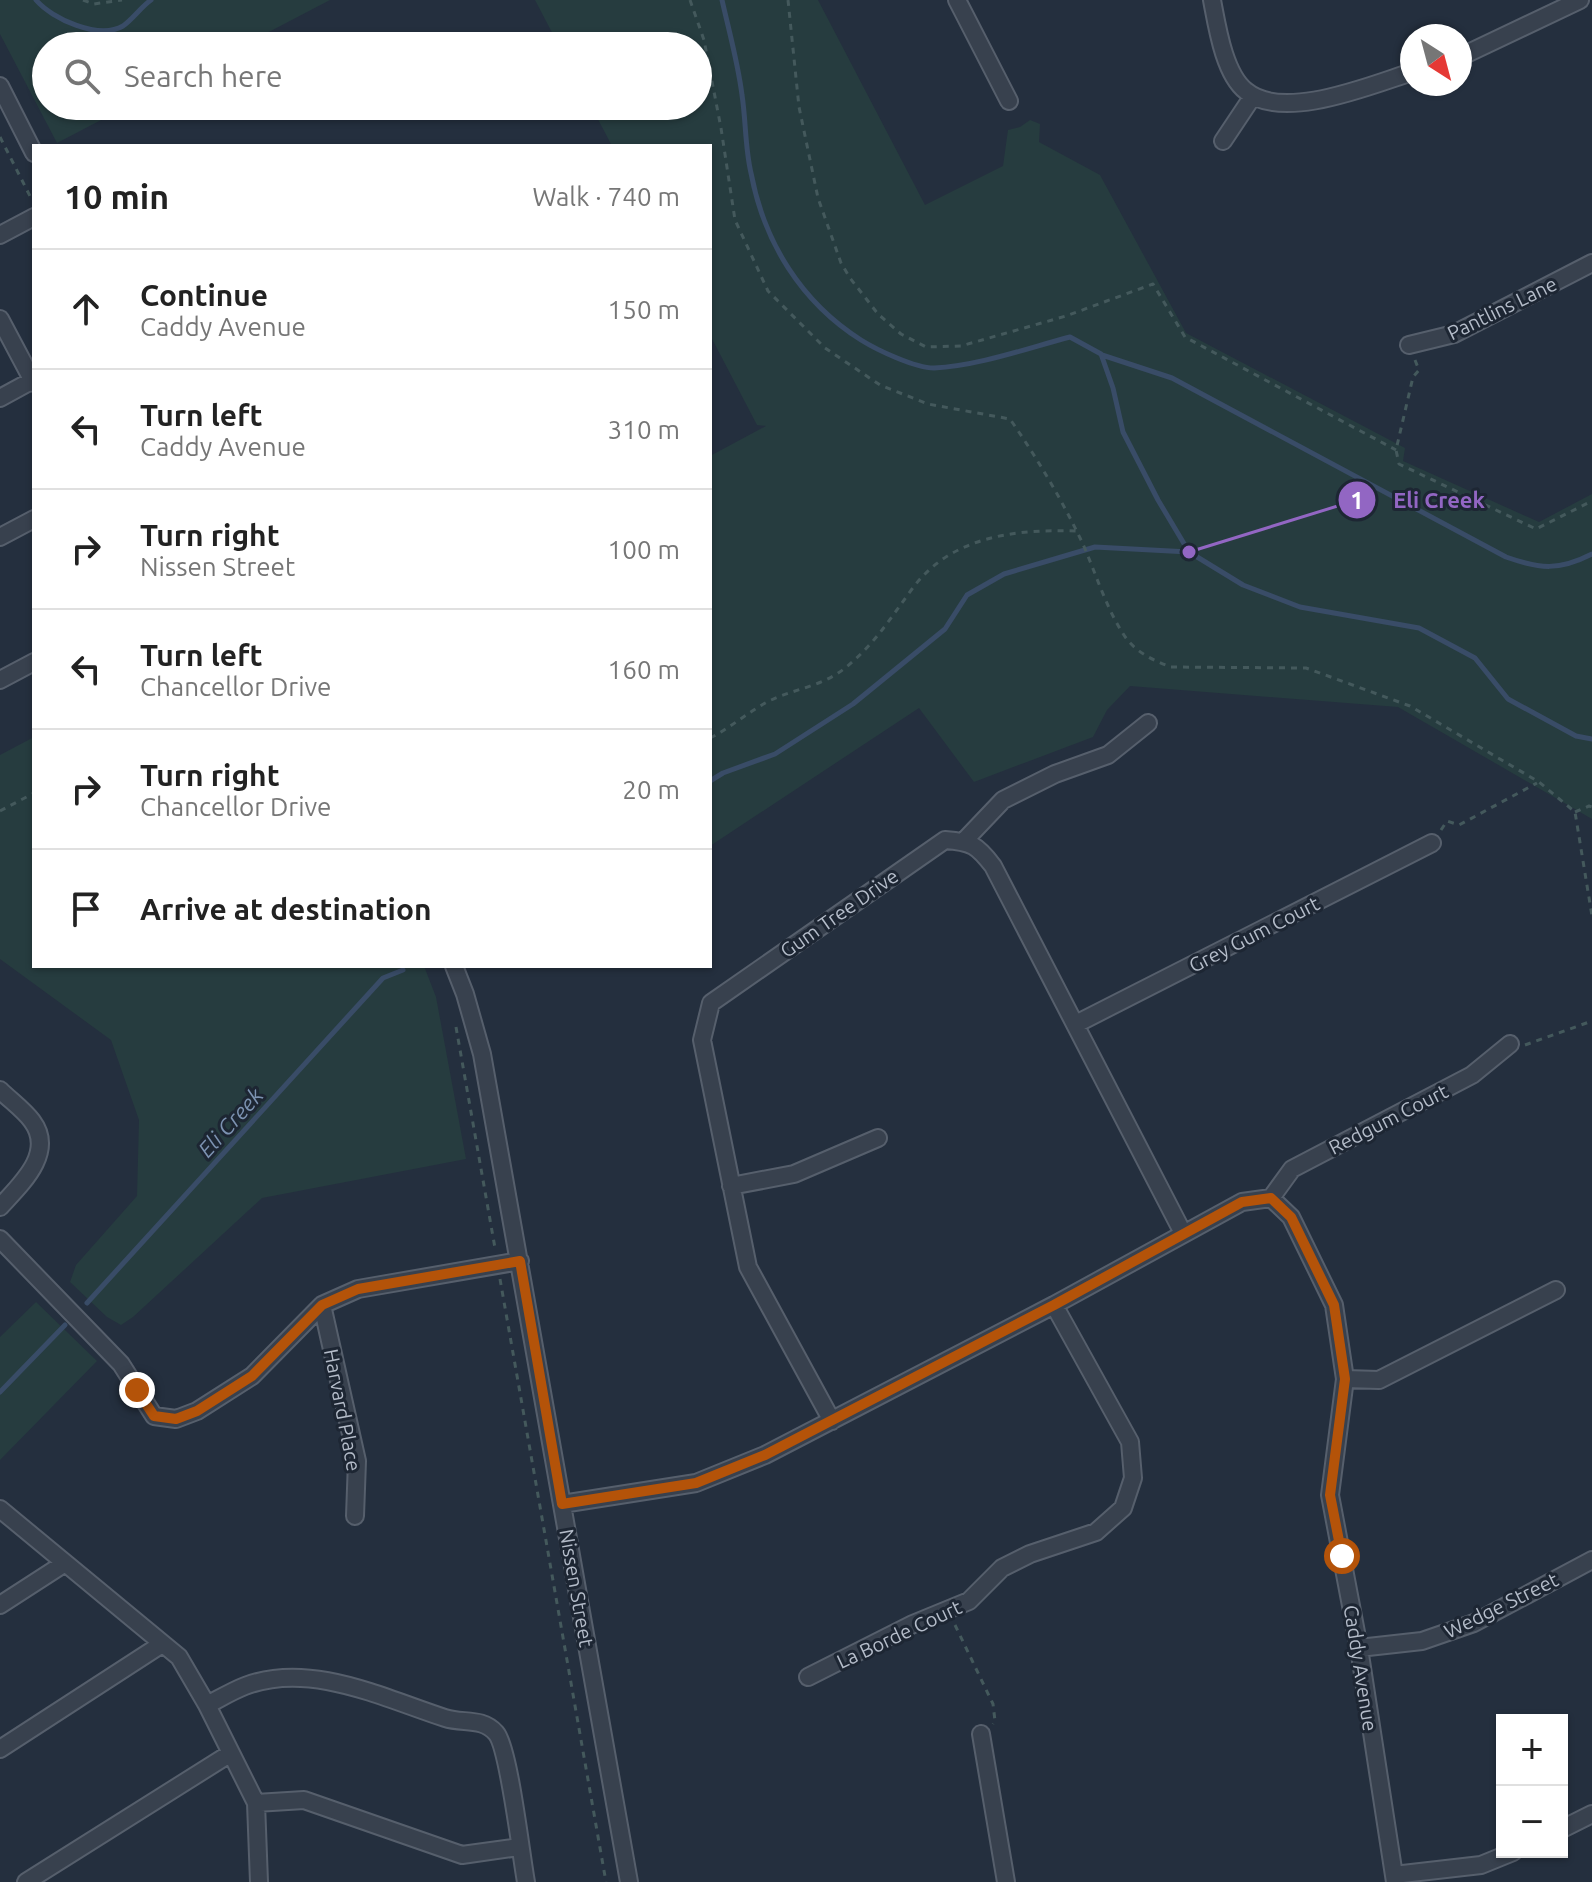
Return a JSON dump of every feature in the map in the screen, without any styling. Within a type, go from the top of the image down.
[{"type":"street","points":[[957,0],[1009,101]]},
{"type":"street","points":[[1212,0],[1227,61],[1244,90],[1253,96],[1283,105],[1305,103],[1400,75]]},
{"type":"street","points":[[1472,51],[1580,0]]},
{"type":"street","points":[[0,86],[32,149]]},
{"type":"street","points":[[1223,141],[1253,96]]},
{"type":"street","points":[[0,235],[32,218]]},
{"type":"street","name":"Pantlins Lane","points":[[1409,345],[1454,334],[1592,263]]},
{"type":"street","points":[[0,319],[32,380]]},
{"type":"street","points":[[0,398],[32,382]]},
{"type":"street","points":[[0,537],[32,520]]},
{"type":"street","points":[[0,680],[32,663]]},
{"type":"street","points":[[1148,723],[1108,755],[1055,774],[1003,800],[964,841],[979,847],[993,866],[1183,1233]]},
{"type":"street","name":"Gum Tree Drive","points":[[832,1421],[748,1267],[702,1040],[711,1003],[945,840],[964,841]]},
{"type":"street","name":"Grey Gum Court","points":[[1076,1024],[1432,843]]},
{"type":"street","name":"Nissen Street","points":[[455,968],[482,1054],[629,1882]]},
{"type":"street","name":"Redgum Court","points":[[1271,1198],[1292,1169],[1472,1075],[1510,1044]]},
{"type":"street","points":[[0,1090],[33,1122],[40,1139],[40,1156],[0,1207]]},
{"type":"street","points":[[731,1186],[794,1174],[878,1138]]},
{"type":"street","points":[[562,1504],[696,1483],[765,1455],[1054,1305],[1242,1202],[1271,1198]]},
{"type":"street","name":"Caddy Avenue","points":[[1271,1198],[1291,1217],[1334,1305],[1345,1379],[1330,1495],[1359,1648],[1394,1879]]},
{"type":"street","points":[[0,1239],[121,1364],[154,1416],[176,1419],[197,1411],[252,1376],[322,1305],[358,1289],[520,1261]]},
{"type":"street","points":[[1345,1379],[1379,1380],[1556,1290]]},
{"type":"street","name":"Harvard Place","points":[[322,1305],[357,1461],[355,1516]]},
{"type":"street","name":"La Borde Court","points":[[808,1677],[913,1624],[969,1601],[1002,1568],[1030,1554],[1096,1532],[1123,1508],[1133,1478],[1130,1442],[1054,1305]]},
{"type":"street","points":[[0,1509],[179,1657],[256,1803],[259,1882]]},
{"type":"street","name":"Wedge Street","points":[[1359,1648],[1422,1641],[1474,1623],[1592,1560]]},
{"type":"street","points":[[0,1605],[65,1563]]},
{"type":"street","points":[[0,1749],[162,1644]]},
{"type":"street","points":[[207,1705],[246,1685],[297,1677],[337,1683],[451,1720],[479,1721],[497,1734],[506,1758],[526,1882]]},
{"type":"street","points":[[981,1734],[1006,1882]]},
{"type":"street","points":[[26,1882],[231,1753]]},
{"type":"street","points":[[256,1803],[304,1800],[462,1855],[519,1847]]},
{"type":"street","points":[[1568,1826],[1592,1814]]},
{"type":"street","points":[[1394,1879],[1481,1865],[1498,1858]]},
{"type":"path","points":[[83,0],[94,4],[122,0]]},
{"type":"path","points":[[690,0],[701,32]]},
{"type":"path","points":[[788,0],[799,107],[818,198],[841,263],[850,278],[878,314],[901,334],[926,347],[961,346],[1066,316],[1153,284],[1185,337],[1396,450]]},
{"type":"path","points":[[712,81],[735,220],[768,291],[825,348],[880,385],[928,404],[1010,419],[1044,468],[1077,531],[1122,633],[1139,651],[1171,667],[1306,668],[1410,706],[1539,782],[1575,812],[1592,916]]},
{"type":"path","points":[[0,137],[32,199]]},
{"type":"path","points":[[1409,345],[1419,370],[1413,377],[1396,450],[1399,464],[1536,529],[1592,501]]},
{"type":"path","points":[[712,737],[768,701],[806,689],[841,671],[887,626],[913,587],[938,561],[971,542],[1044,530],[1077,531]]},
{"type":"path","points":[[1432,843],[1447,821],[1459,825],[1539,782]]},
{"type":"path","points":[[0,811],[32,794]]},
{"type":"path","points":[[1575,812],[1592,807]]},
{"type":"path","points":[[1510,1044],[1530,1045],[1592,1021]]},
{"type":"path","points":[[455,1024],[606,1882]]},
{"type":"path","points":[[948,1610],[993,1704],[995,1721],[981,1734]]},
{"type":"green space","points":[[0,0],[330,0],[269,32],[32,32],[32,95],[0,34]]},
{"type":"green space","points":[[535,0],[818,0],[925,205],[1003,166],[1008,130],[1030,120],[1040,124],[1039,142],[1100,175],[1186,333],[1405,448],[1403,461],[1539,522],[1592,494],[1592,819],[1398,707],[1130,686],[1107,710],[1093,737],[974,782],[919,708],[712,845],[712,455],[766,426],[757,425],[712,339],[712,144],[611,144],[598,120],[712,120],[712,32],[552,32]]},
{"type":"green space","points":[[45,120],[101,120],[57,143]]},
{"type":"green space","points":[[32,738],[32,968],[425,968],[436,997],[466,1159],[262,1198],[133,1317],[121,1325],[107,1317],[70,1282],[76,1265],[137,1196],[139,1120],[111,1040],[0,959],[0,755]]},
{"type":"green space","points":[[36,1302],[97,1361],[0,1460],[0,1337]]},
{"type":"waterway","points":[[36,0],[64,20],[102,31],[123,26],[151,0]]},
{"type":"waterway","points":[[722,0],[738,71],[757,198],[776,246],[803,289],[820,308],[861,340],[896,358],[926,367],[951,367],[985,360],[1070,337],[1101,354],[1123,432],[1189,552]]},
{"type":"waterway","points":[[1102,355],[1172,378],[1506,557],[1529,564],[1559,566],[1592,554]]},
{"type":"waterway","name":"Eli Creek","points":[[712,780],[775,754],[853,704],[945,629],[967,595],[1004,574],[1095,547],[1189,552],[1243,585],[1300,607],[1419,628],[1475,658],[1508,699],[1576,736],[1592,739]]},
{"type":"waterway","name":"Eli Creek","points":[[87,1303],[383,978],[403,970]]},
{"type":"waterway","name":"Eli Creek","points":[[0,1392],[65,1325]]},
{"type":"place","name":"Eli Creek","points":[[1189,552]]},
{"type":"route","points":[[137,1390],[154,1416],[176,1419],[197,1411],[252,1376],[322,1305],[358,1289],[520,1261],[562,1504],[696,1483],[765,1455],[832,1421],[1242,1202],[1271,1198],[1291,1217],[1334,1305],[1345,1379],[1330,1495],[1342,1556]]}]
